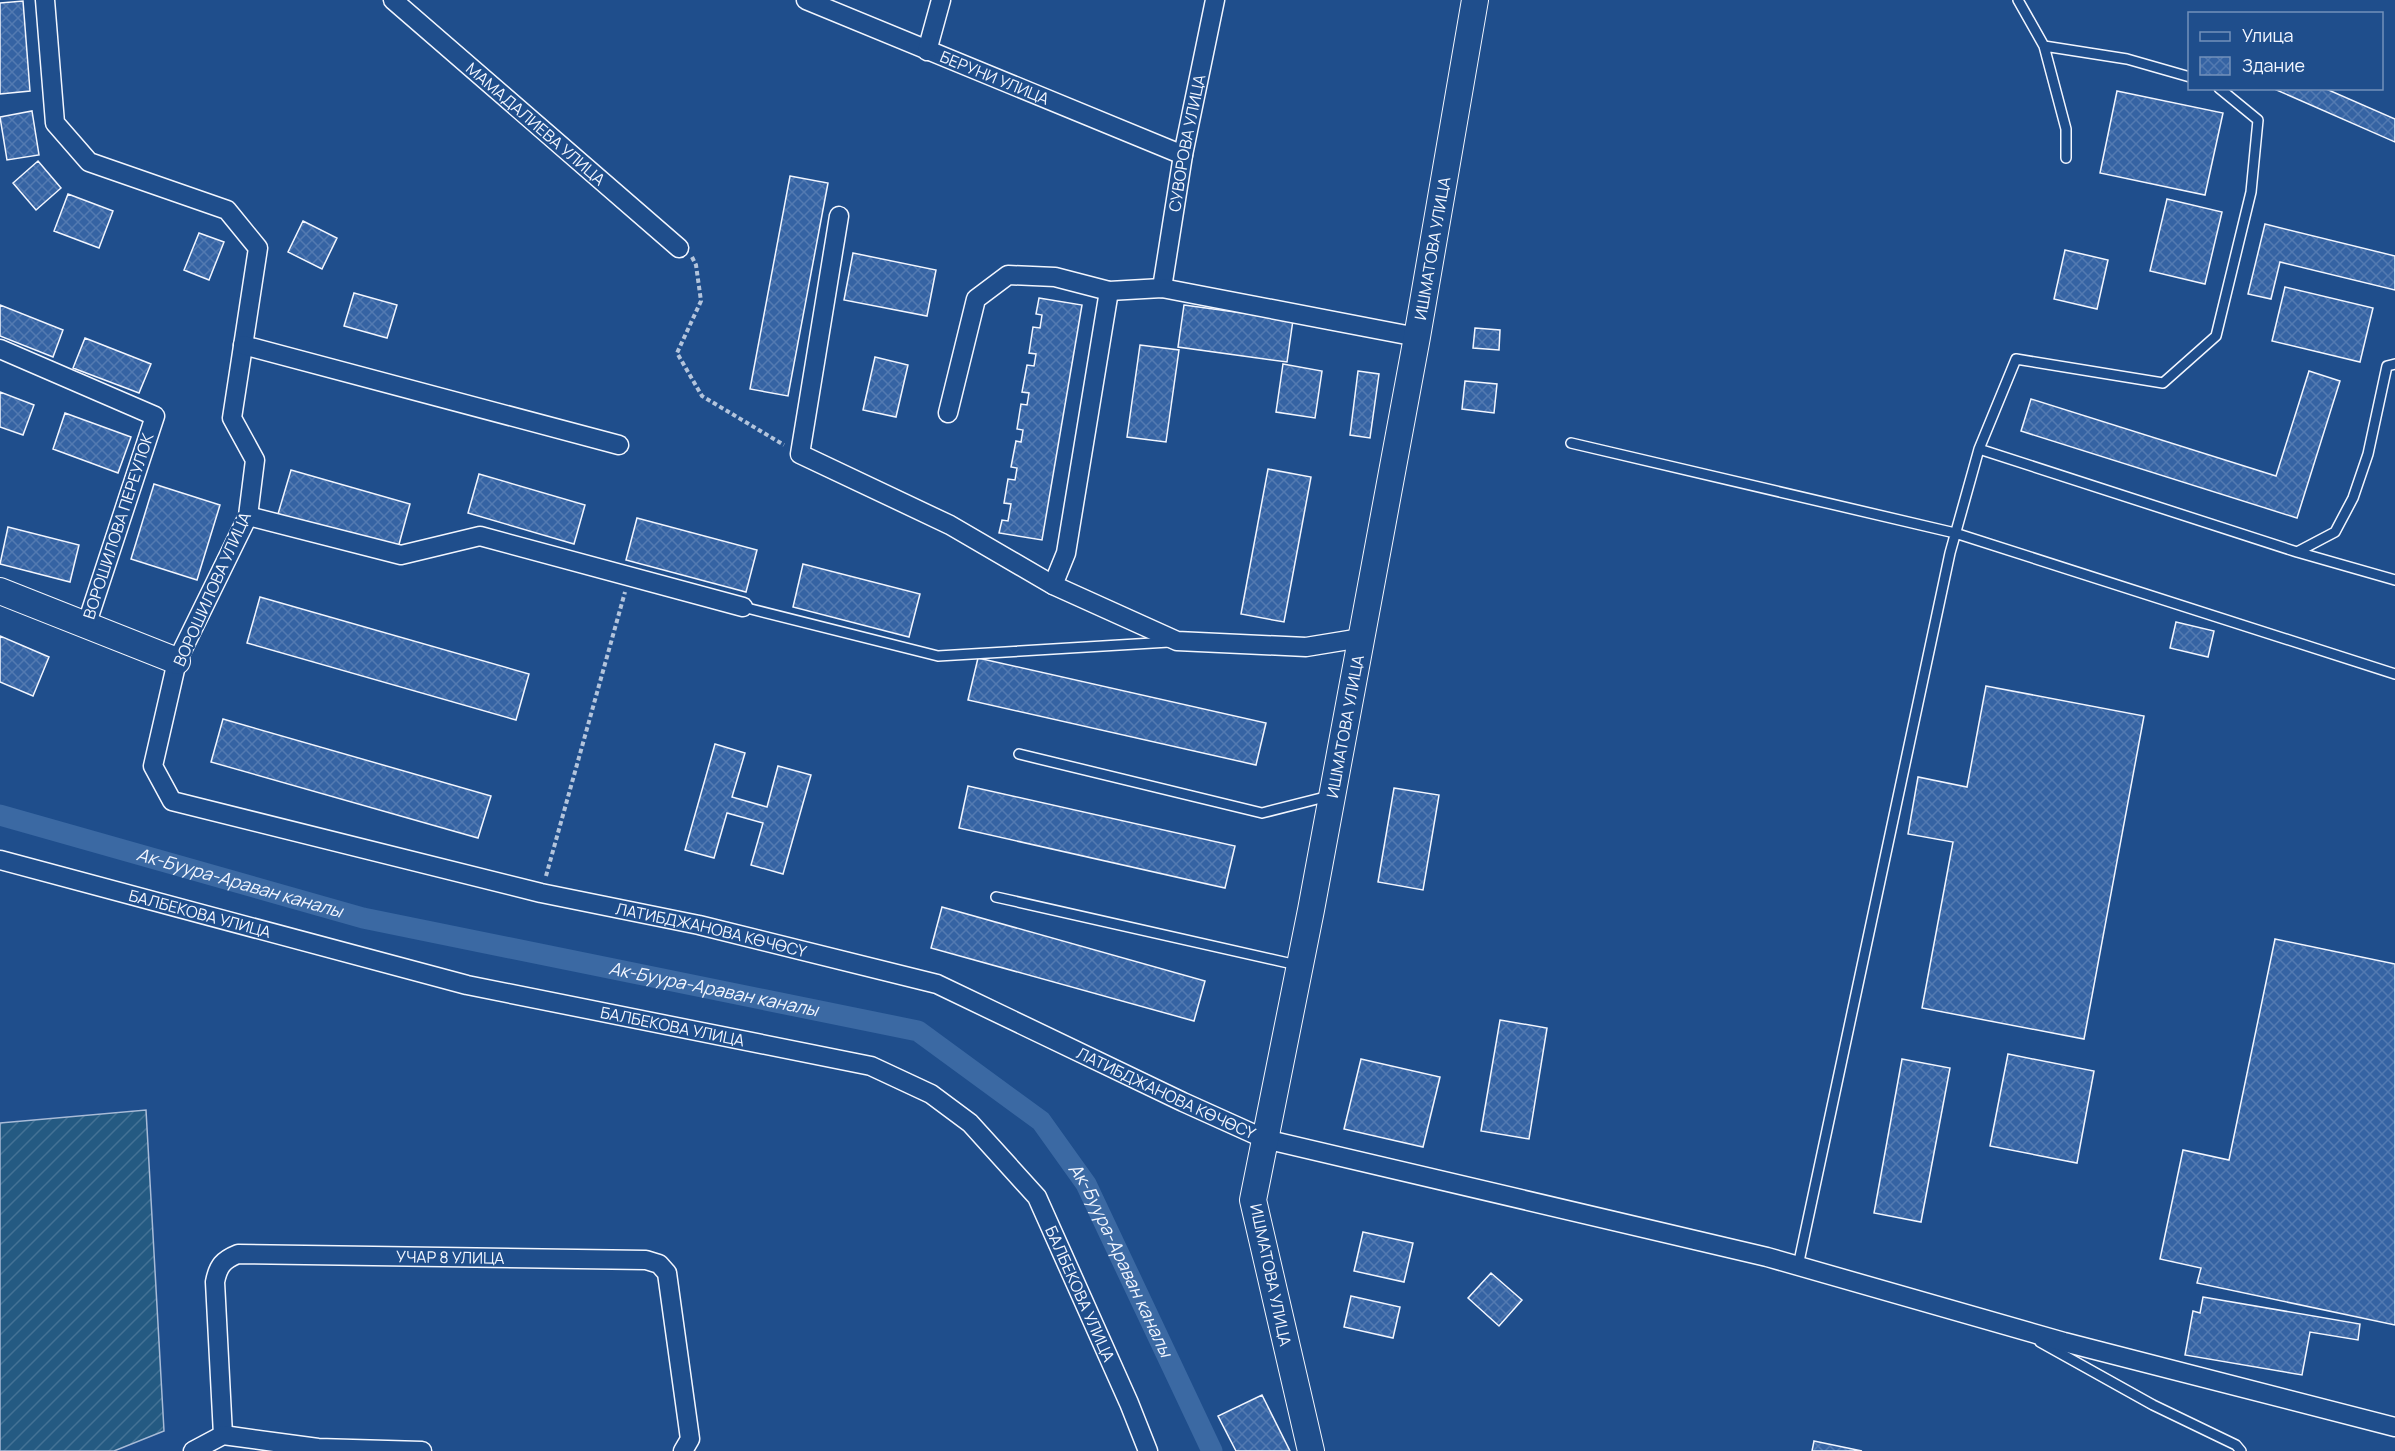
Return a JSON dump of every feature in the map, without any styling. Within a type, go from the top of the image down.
[{"type":"main road","name":"ИШМАТОВА УЛИЦА","points":[[1311,1451],[1253,1200],[1300,965],[1417,337],[1474,0]]},
{"type":"main road","points":[[0,591],[86,627],[177,661]]},
{"type":"street","name":"ВОРОШИЛОВА УЛИЦА","points":[[45,0],[55,123],[89,162],[227,210],[258,248],[232,418],[255,460],[248,516],[177,661],[153,766]]},
{"type":"street","name":"МАМАДАЛИЕВА УЛИЦА","points":[[393,0],[679,248]]},
{"type":"street","name":"БЕРУНИ УЛИЦА","points":[[806,0],[1183,155]]},
{"type":"street","points":[[927,51],[940,0]]},
{"type":"street","name":"СУВОРОВА УЛИЦА","points":[[1162,288],[1183,155],[1215,0]]},
{"type":"street","points":[[839,216],[800,454],[951,525],[1053,585],[1177,641],[1305,647],[1361,638]]},
{"type":"street","points":[[948,413],[976,299],[1008,275],[1055,277],[1109,291],[1162,288],[1417,337]]},
{"type":"street","points":[[1053,585],[1066,553],[1109,291]]},
{"type":"street","points":[[243,345],[619,445]]},
{"type":"street","name":"ВОРОШИЛОВА ПЕРЕУЛОК","points":[[0,349],[155,416],[86,627]]},
{"type":"street","points":[[248,516],[401,555],[480,536],[743,607]]},
{"type":"street","name":"ЛАТИБДЖАНОВА КӨЧӨСҮ","points":[[153,766],[172,801],[541,893],[699,925],[937,984],[1265,1139],[1798,1266],[2015,1328],[2395,1427]]},
{"type":"street","name":"БАЛБЕКОВА УЛИЦА","points":[[0,860],[467,986],[871,1066],[931,1094],[970,1123],[1036,1197],[1124,1392],[1148,1451]]},
{"type":"street","name":"УЧАР 8 УЛИЦА","points":[[223,1435],[215,1282],[218,1268],[227,1258],[238,1254],[646,1260],[659,1264],[667,1273],[690,1439],[683,1451]]},
{"type":"street","points":[[194,1451],[223,1435],[318,1448],[422,1451]]},
{"type":"lane","points":[[2018,0],[2044,46],[2066,129],[2066,158]]},
{"type":"lane","points":[[2044,46],[2127,59],[2188,76]]},
{"type":"lane","points":[[1798,1266],[1955,533],[1979,449],[2016,359],[2163,382],[2216,336],[2251,192],[2258,120],[2221,90]]},
{"type":"lane","points":[[2297,552],[2336,532],[2353,498],[2368,454],[2386,366],[2395,364]]},
{"type":"lane","points":[[1571,443],[1955,533],[2395,674]]},
{"type":"lane","points":[[1979,449],[2297,552],[2395,580]]},
{"type":"lane","points":[[743,607],[938,656],[1177,641]]},
{"type":"lane","points":[[1019,754],[1262,813],[1332,795]]},
{"type":"lane","points":[[996,897],[1300,965]]},
{"type":"lane","points":[[2015,1328],[2153,1405],[2235,1445],[2241,1451]]},
{"type":"path","points":[[679,248],[693,258],[696,265],[701,301],[678,353],[702,396],[800,454]]},
{"type":"path","points":[[541,893],[630,576]]},
{"type":"shaded area","points":[[146,1110],[164,1431],[114,1451],[0,1451],[0,1123]]},
{"type":"building","points":[[23,1],[30,91],[0,94],[0,3]]},
{"type":"building","points":[[2277,90],[2329,90],[2395,119],[2395,142]]},
{"type":"building","points":[[2117,91],[2223,113],[2205,195],[2100,173]]},
{"type":"building","points":[[32,111],[39,155],[7,160],[0,117]]},
{"type":"building","points":[[38,161],[61,188],[36,210],[13,183]]},
{"type":"building","points":[[790,176],[828,183],[788,396],[750,389]]},
{"type":"building","points":[[68,194],[113,211],[99,248],[54,231]]},
{"type":"building","points":[[2167,199],[2222,212],[2205,284],[2150,271]]},
{"type":"building","points":[[303,221],[337,238],[322,269],[288,252]]},
{"type":"building","points":[[2265,224],[2395,256],[2395,290],[2280,262],[2271,299],[2248,294]]},
{"type":"building","points":[[199,233],[224,242],[209,280],[184,270]]},
{"type":"building","points":[[2065,250],[2108,260],[2097,309],[2054,299]]},
{"type":"building","points":[[853,253],[936,270],[927,316],[844,300]]},
{"type":"building","points":[[2285,287],[2373,308],[2360,362],[2272,341]]},
{"type":"building","points":[[354,293],[397,305],[387,338],[344,326]]},
{"type":"building","points":[[1039,298],[1082,305],[1042,540],[999,533],[1002,520],[1008,521],[1011,504],[1004,503],[1008,479],[1015,480],[1017,468],[1011,467],[1016,441],[1021,442],[1023,430],[1017,429],[1021,404],[1027,405],[1029,393],[1022,392],[1027,365],[1034,366],[1036,354],[1029,353],[1033,327],[1040,328],[1042,315],[1036,314]]},
{"type":"building","points":[[0,305],[63,330],[53,357],[0,336]]},
{"type":"building","points":[[1184,305],[1293,320],[1287,362],[1178,347]]},
{"type":"building","points":[[1475,328],[1500,330],[1499,350],[1473,348]]},
{"type":"building","points":[[85,338],[151,364],[139,393],[73,368]]},
{"type":"building","points":[[1140,345],[1179,350],[1166,442],[1127,437]]},
{"type":"building","points":[[875,357],[908,365],[896,417],[863,410]]},
{"type":"building","points":[[1283,364],[1322,371],[1315,418],[1276,412]]},
{"type":"building","points":[[1358,371],[1379,374],[1370,438],[1350,435]]},
{"type":"building","points":[[2309,371],[2340,381],[2297,518],[2021,431],[2031,399],[2276,476]]},
{"type":"building","points":[[1465,381],[1497,384],[1494,413],[1462,409]]},
{"type":"building","points":[[0,392],[34,405],[23,435],[0,427]]},
{"type":"building","points":[[65,413],[131,437],[118,473],[53,449]]},
{"type":"building","points":[[1268,469],[1311,477],[1284,622],[1241,614]]},
{"type":"building","points":[[291,470],[410,504],[398,548],[278,514]]},
{"type":"building","points":[[479,474],[585,505],[574,544],[468,513]]},
{"type":"building","points":[[154,484],[220,505],[197,580],[131,559]]},
{"type":"building","points":[[637,518],[757,550],[746,592],[626,560]]},
{"type":"building","points":[[8,527],[79,545],[70,582],[0,564]]},
{"type":"building","points":[[803,564],[920,594],[909,637],[793,607]]},
{"type":"building","points":[[260,597],[529,674],[516,720],[247,643]]},
{"type":"building","points":[[2176,622],[2214,631],[2208,657],[2170,648]]},
{"type":"building","points":[[0,636],[49,657],[33,696],[0,682]]},
{"type":"building","points":[[978,658],[1266,723],[1256,765],[968,700]]},
{"type":"building","points":[[1986,686],[2144,716],[2084,1039],[1922,1008],[1953,842],[1908,834],[1918,777],[1967,787]]},
{"type":"building","points":[[223,719],[491,796],[478,838],[211,762]]},
{"type":"building","points":[[715,744],[745,753],[732,797],[767,807],[778,766],[811,775],[783,874],[751,865],[763,823],[727,813],[714,858],[685,850]]},
{"type":"building","points":[[968,786],[1235,846],[1225,888],[959,828]]},
{"type":"building","points":[[1394,788],[1439,795],[1423,890],[1378,882]]},
{"type":"building","points":[[942,907],[1205,981],[1194,1021],[931,948]]},
{"type":"building","points":[[2275,939],[2395,964],[2395,1325],[2197,1283],[2201,1268],[2160,1259],[2183,1150],[2229,1160]]},
{"type":"building","points":[[1500,1020],[1547,1028],[1529,1139],[1481,1131]]},
{"type":"building","points":[[2008,1054],[2094,1071],[2077,1163],[1990,1146]]},
{"type":"building","points":[[1361,1059],[1440,1077],[1423,1147],[1344,1129]]},
{"type":"building","points":[[1902,1059],[1950,1068],[1921,1222],[1874,1213]]},
{"type":"building","points":[[1363,1232],[1413,1243],[1404,1282],[1354,1271]]},
{"type":"building","points":[[1491,1273],[1522,1300],[1499,1326],[1468,1298]]},
{"type":"building","points":[[1351,1296],[1400,1307],[1393,1338],[1344,1327]]},
{"type":"building","points":[[2203,1297],[2360,1324],[2358,1340],[2310,1332],[2302,1375],[2185,1355],[2193,1311],[2200,1313]]},
{"type":"building","points":[[1262,1395],[1290,1451],[1236,1451],[1218,1416]]},
{"type":"building","points":[[1814,1441],[1862,1451],[1812,1451]]},
{"type":"waterway","name":"Ак-Буура-Араван каналы","points":[[0,815],[363,918],[918,1031],[1041,1121],[1086,1184],[1212,1451]]}]
